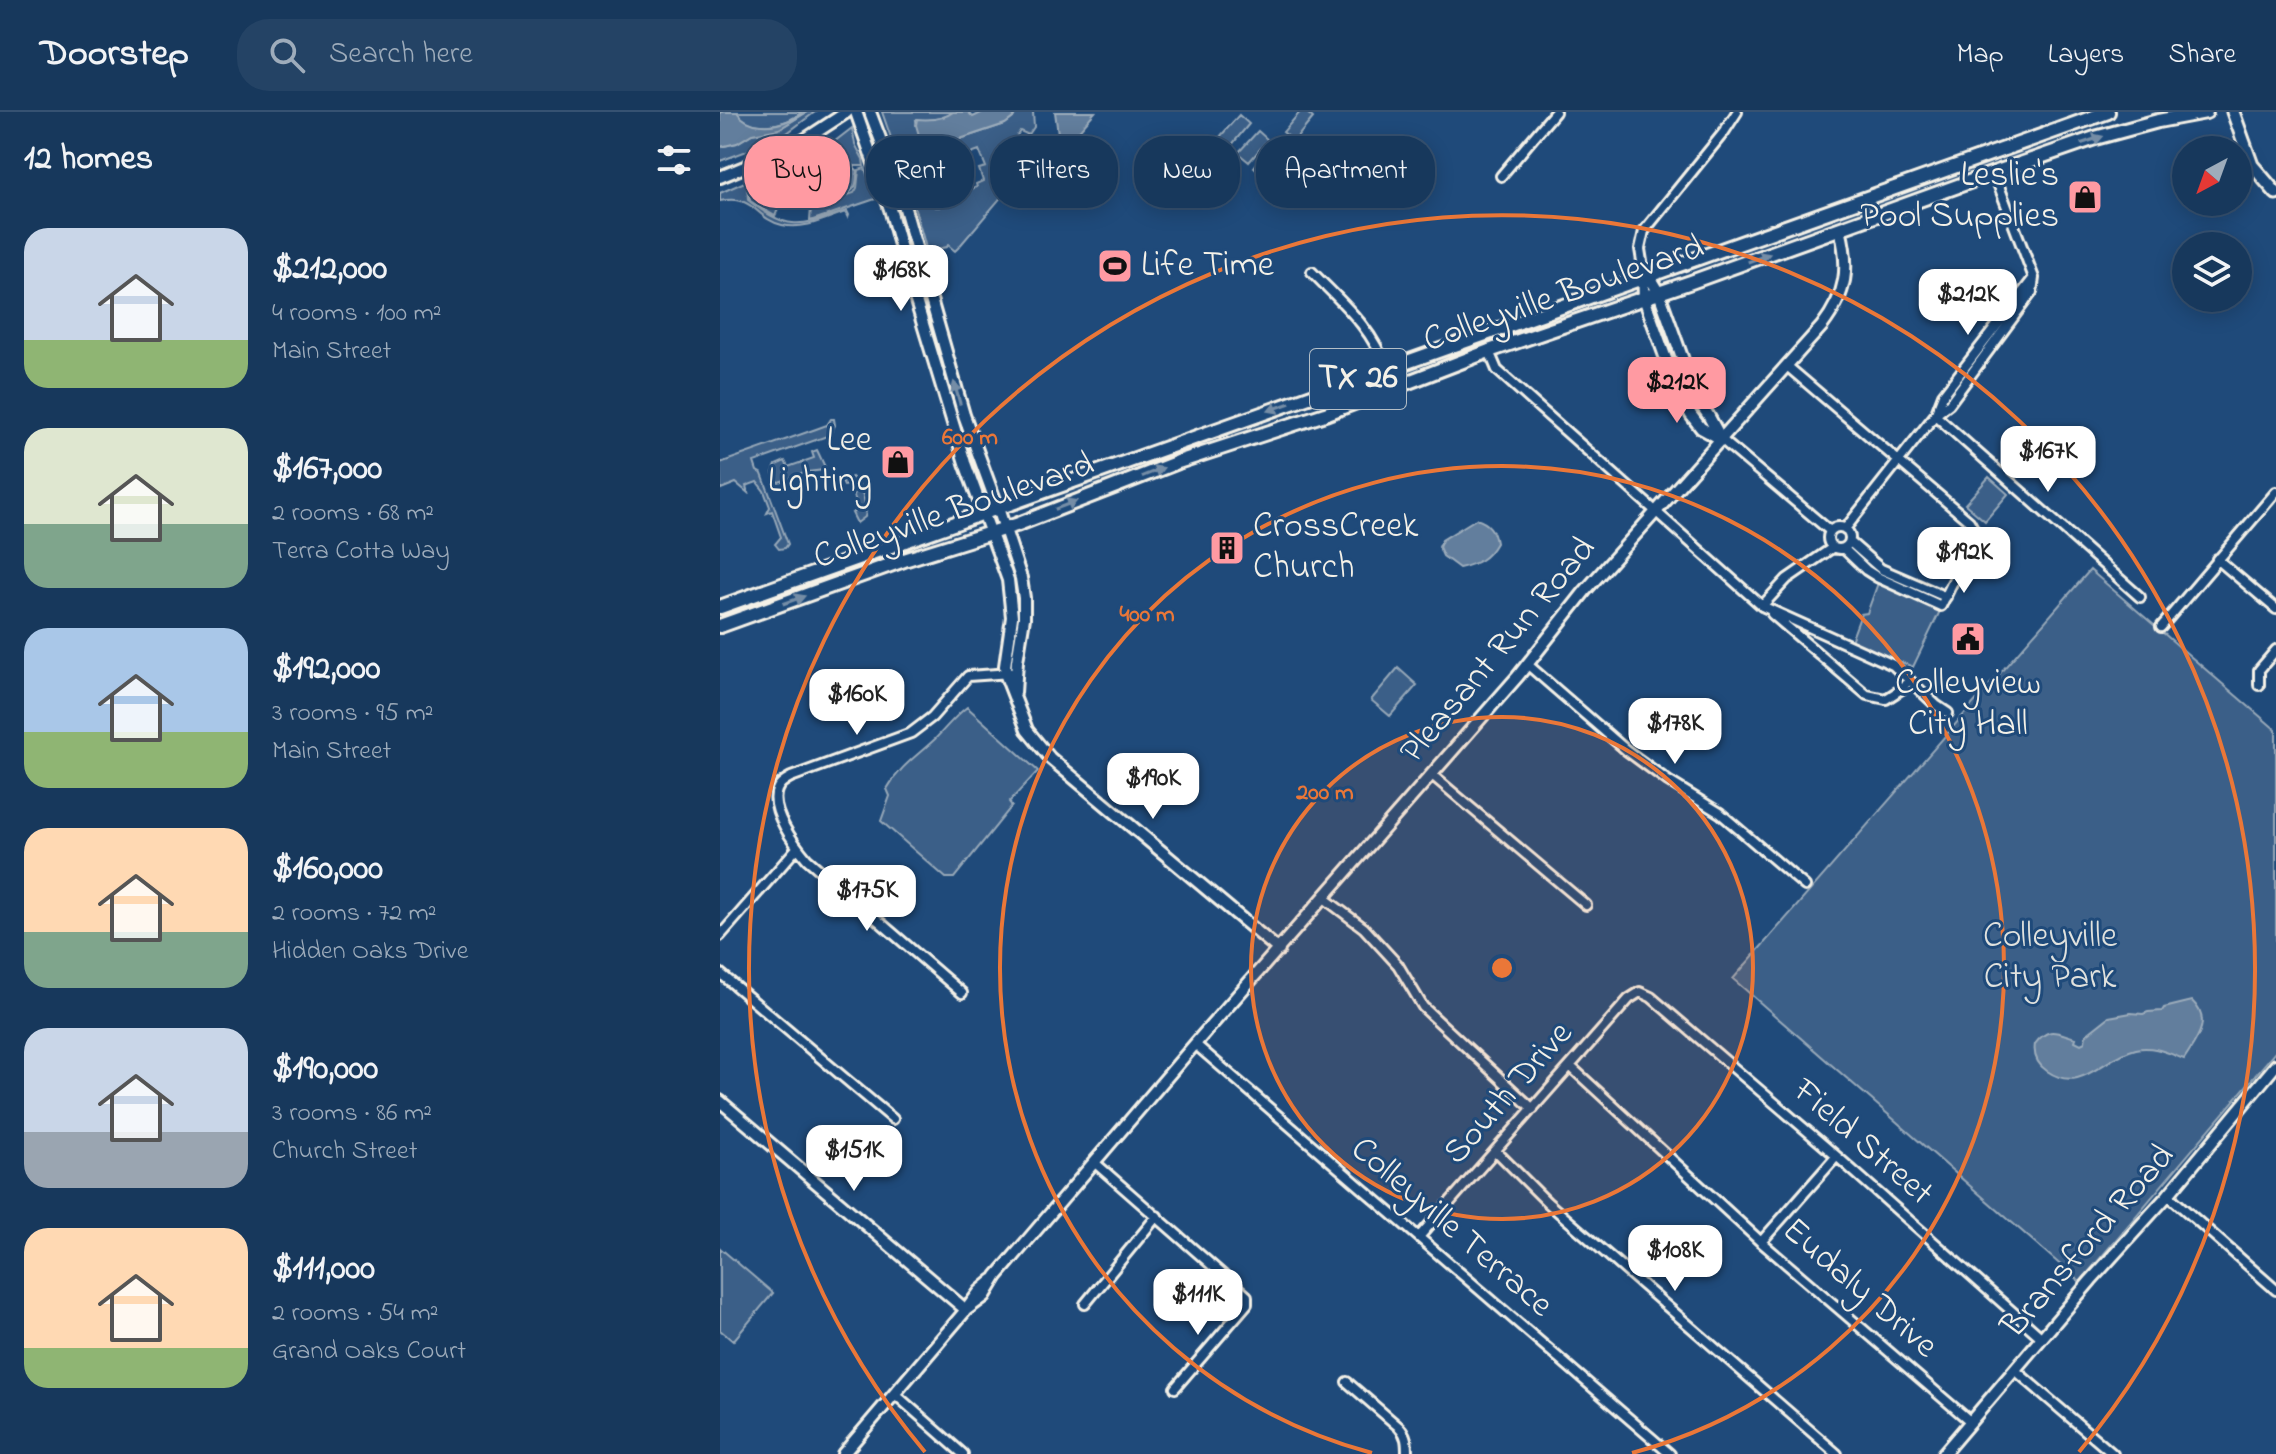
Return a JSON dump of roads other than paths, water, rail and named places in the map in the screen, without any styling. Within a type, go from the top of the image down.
[{"type":"main road","name":"Colleyville Boulevard","points":[[720,626],[904,560],[1005,529],[1178,462],[1325,414],[1489,351],[2095,138],[2206,112]]},
{"type":"main road","points":[[2233,112],[2252,165],[2276,193]]},
{"type":"main road","name":"Colleyville Boulevard","points":[[720,607],[2100,113]]},
{"type":"main road","points":[[1484,334],[1489,351]]},
{"type":"main road","points":[[1386,369],[1389,390]]},
{"type":"street","points":[[720,177],[795,146],[847,112]]},
{"type":"street","points":[[856,112],[890,209],[936,370],[990,534],[1018,603]]},
{"type":"street","points":[[870,112],[900,191],[964,415],[1021,578],[1018,603],[1022,633],[1011,673],[1015,699],[1027,730],[1050,758],[1279,950]]},
{"type":"street","points":[[1501,176],[1555,112]]},
{"type":"street","points":[[1737,112],[1644,231],[1640,249],[1645,274],[1644,298],[1675,384],[1701,428],[1721,439],[1830,531]]},
{"type":"street","points":[[1845,529],[1935,415],[1949,404],[2032,292],[2034,278],[1994,173]]},
{"type":"street","name":"Pleasant Run Road","points":[[843,1454],[980,1291],[997,1276],[1195,1044],[1432,775],[1585,591],[1822,326],[1841,294],[1847,266],[1840,229]]},
{"type":"street","points":[[1312,272],[1366,329],[1386,369]]},
{"type":"street","points":[[909,278],[924,274]]},
{"type":"street","points":[[1645,274],[1659,293],[1697,399],[1721,439]]},
{"type":"street","points":[[1489,351],[1497,370],[1762,606],[1867,695],[1886,699],[1903,688],[1909,679]]},
{"type":"street","points":[[936,370],[950,365]]},
{"type":"street","points":[[1787,366],[1969,521],[1973,528],[1959,569],[1941,606],[1866,570],[1847,545]]},
{"type":"street","points":[[1935,415],[2140,597]]},
{"type":"street","points":[[2161,627],[2276,492]]},
{"type":"street","points":[[1832,548],[1827,538],[1830,531],[1837,527],[1845,529],[1850,537],[1847,545]]},
{"type":"street","points":[[1762,606],[1787,579],[1832,548],[1847,545],[1881,569],[1946,597]]},
{"type":"street","points":[[2217,559],[2276,609]]},
{"type":"street","points":[[1762,606],[1893,665],[1948,713]]},
{"type":"street","points":[[2259,685],[2259,670],[2276,650]]},
{"type":"street","points":[[1527,664],[1626,750],[1720,813],[1805,886]]},
{"type":"street","points":[[962,993],[821,873],[797,848],[777,807],[776,791],[784,782],[911,733],[932,717],[968,676],[1011,673]]},
{"type":"street","points":[[1432,775],[1586,905]]},
{"type":"street","points":[[720,936],[797,848]]},
{"type":"street","points":[[1324,898],[1364,928],[1398,965],[1423,1007],[1533,1109]]},
{"type":"street","points":[[720,973],[893,1119]]},
{"type":"street","name":"South Drive","points":[[1419,1237],[1629,999],[1643,993]]},
{"type":"street","name":"Field Street","points":[[1643,993],[1663,1007],[2042,1338]]},
{"type":"street","name":"Colleyville Terrace","points":[[1195,1044],[1670,1454]]},
{"type":"street","name":"Bransford Road","points":[[1943,1454],[2168,1195],[2276,1065]]},
{"type":"street","name":"Eudaly Drive","points":[[1570,1066],[1761,1242],[1971,1422]]},
{"type":"street","points":[[720,1101],[966,1310]]},
{"type":"street","points":[[1496,1151],[1547,1202],[1837,1454]]},
{"type":"street","points":[[1761,1242],[1836,1157]]},
{"type":"street","points":[[1094,1162],[1241,1289],[1248,1299],[1175,1388]]},
{"type":"street","points":[[2168,1195],[2276,1290]]},
{"type":"street","points":[[1085,1304],[1157,1216]]},
{"type":"street","points":[[2015,1370],[2113,1454]]},
{"type":"street","points":[[1347,1382],[1405,1433],[1407,1454]]},
{"type":"street","points":[[895,1394],[963,1454]]},
{"type":"place","name":"Leslie's Pool Supplies","points":[[2085,197]]},
{"type":"place","name":"Life Time","points":[[1115,266]]},
{"type":"place","name":"Lee Lighting","points":[[898,462]]},
{"type":"place","name":"CrossCreek Church","points":[[1227,548]]},
{"type":"place","name":"Colleyview City Hall","points":[[1968,639]]},
{"type":"park label","name":"Colleyville City Park","points":[[2050,958]]}]
